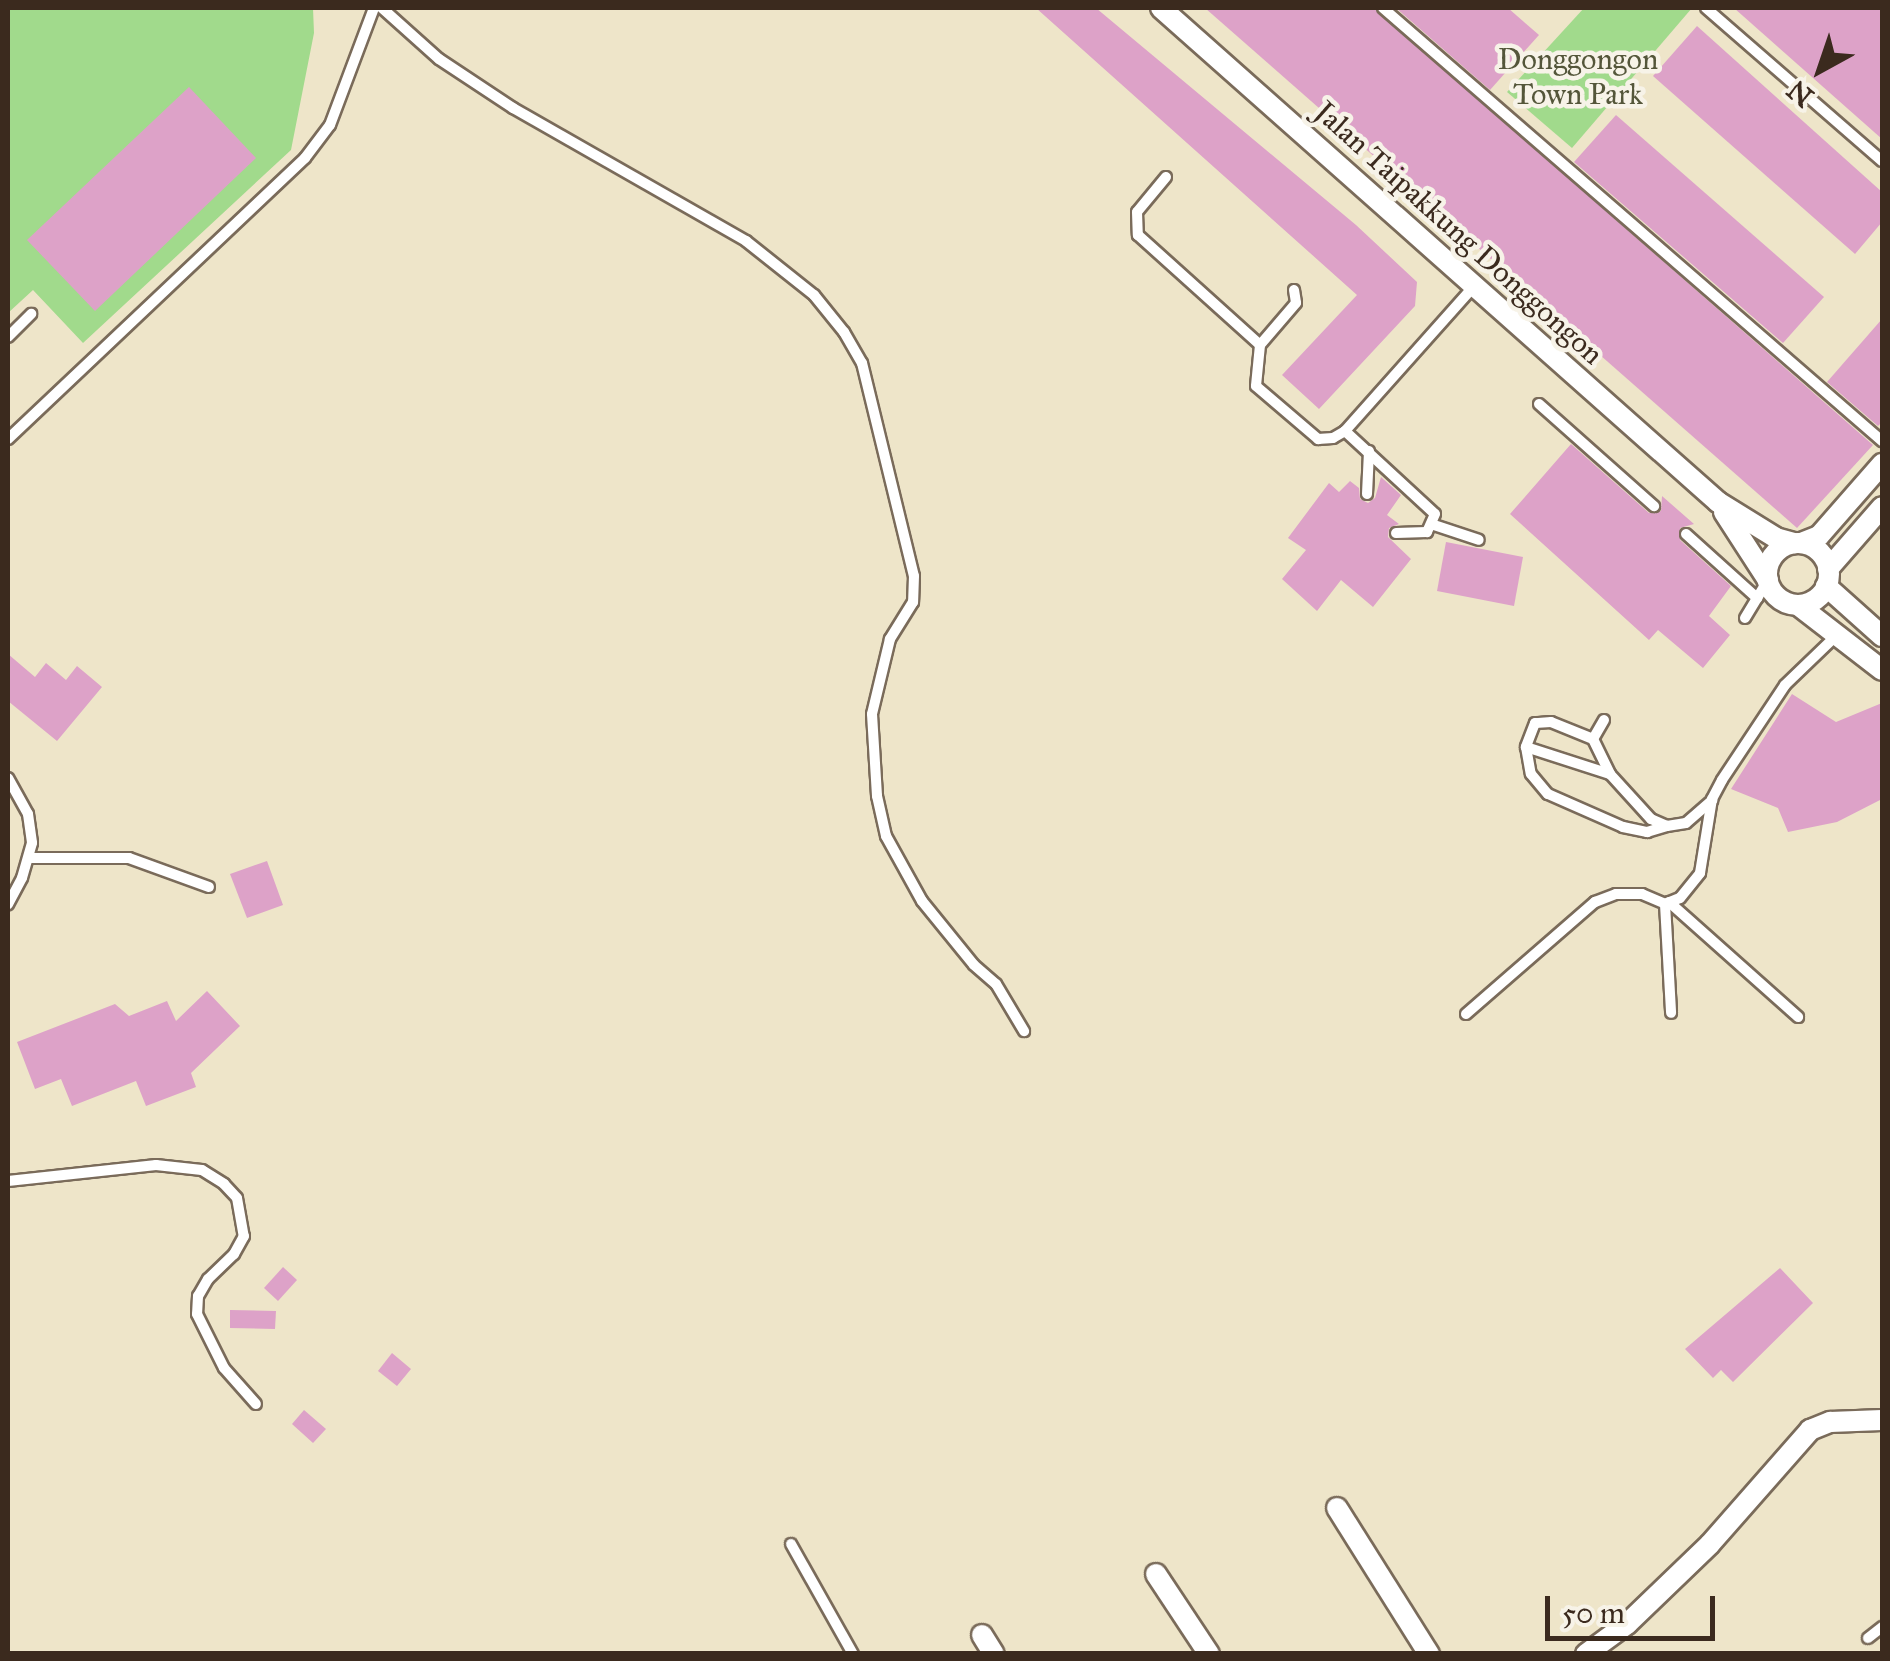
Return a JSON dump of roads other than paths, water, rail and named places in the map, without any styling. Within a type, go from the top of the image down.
[{"type":"street","name":"Jalan Taipakkung Donggongon","points":[[1161,8],[1718,502],[1776,538],[1798,543]]},
{"type":"street","points":[[1882,464],[1819,536],[1774,554],[1762,589],[1798,605],[1882,670]]},
{"type":"street","name":"Jalan Taipakkung Donggongon","points":[[1718,502],[1762,589]]},
{"type":"street","points":[[1798,605],[1815,600],[1827,577],[1882,508]]},
{"type":"street","points":[[1798,543],[1819,552],[1837,610],[1836,636]]},
{"type":"street","points":[[1827,577],[1882,636]]},
{"type":"street","points":[[1586,1654],[1627,1624],[1710,1544],[1810,1430],[1830,1422],[1882,1420]]},
{"type":"street","points":[[1338,1508],[1430,1654]]},
{"type":"street","points":[[1156,1574],[1209,1654]]},
{"type":"street","points":[[982,1635],[994,1654]]},
{"type":"lane","points":[[8,440],[305,158],[330,125],[374,8]]},
{"type":"lane","points":[[382,8],[439,59],[514,108],[759,250],[814,295],[844,332],[862,362],[914,576],[913,602],[890,639],[872,714],[877,796],[886,836],[922,900],[974,965],[996,984],[1024,1032]]},
{"type":"lane","points":[[1383,8],[1882,441]]},
{"type":"lane","points":[[1706,8],[1882,161]]},
{"type":"lane","points":[[1166,177],[1136,212],[1138,235],[1260,345]]},
{"type":"lane","points":[[1294,290],[1296,303],[1260,345],[1255,366],[1260,394],[1318,439],[1333,438],[1345,431],[1474,285]]},
{"type":"lane","points":[[8,337],[30,314]]},
{"type":"lane","points":[[1539,404],[1654,506]]},
{"type":"lane","points":[[1345,431],[1436,514],[1434,525],[1427,532],[1396,533]]},
{"type":"lane","points":[[1367,494],[1369,452]]},
{"type":"lane","points":[[1434,525],[1480,540]]},
{"type":"lane","points":[[1686,534],[1762,589],[1745,618]]},
{"type":"lane","points":[[1668,826],[1651,819],[1610,774],[1593,739],[1543,721],[1530,728],[1526,747],[1530,774],[1548,794],[1624,827],[1647,832],[1686,823],[1712,799],[1785,685],[1836,636]]},
{"type":"lane","points":[[1593,739],[1604,720]]},
{"type":"lane","points":[[1526,747],[1610,774]]},
{"type":"lane","points":[[8,778],[28,814],[30,858],[8,904]]},
{"type":"lane","points":[[1667,903],[1680,898],[1700,873],[1712,799]]},
{"type":"lane","points":[[30,858],[129,858],[209,887]]},
{"type":"lane","points":[[1466,1014],[1595,902],[1616,894],[1642,894],[1667,903],[1798,1017]]},
{"type":"lane","points":[[1667,903],[1671,1014]]},
{"type":"lane","points":[[8,1180],[156,1165],[202,1170],[224,1184],[237,1198],[244,1236],[234,1254],[208,1279],[198,1296],[197,1314],[224,1368],[256,1404]]},
{"type":"lane","points":[[791,1544],[853,1654]]},
{"type":"lane","points":[[1868,1638],[1882,1627]]},
{"type":"park label","name":"Donggongon Town Park","points":[[1578,76]]}]
